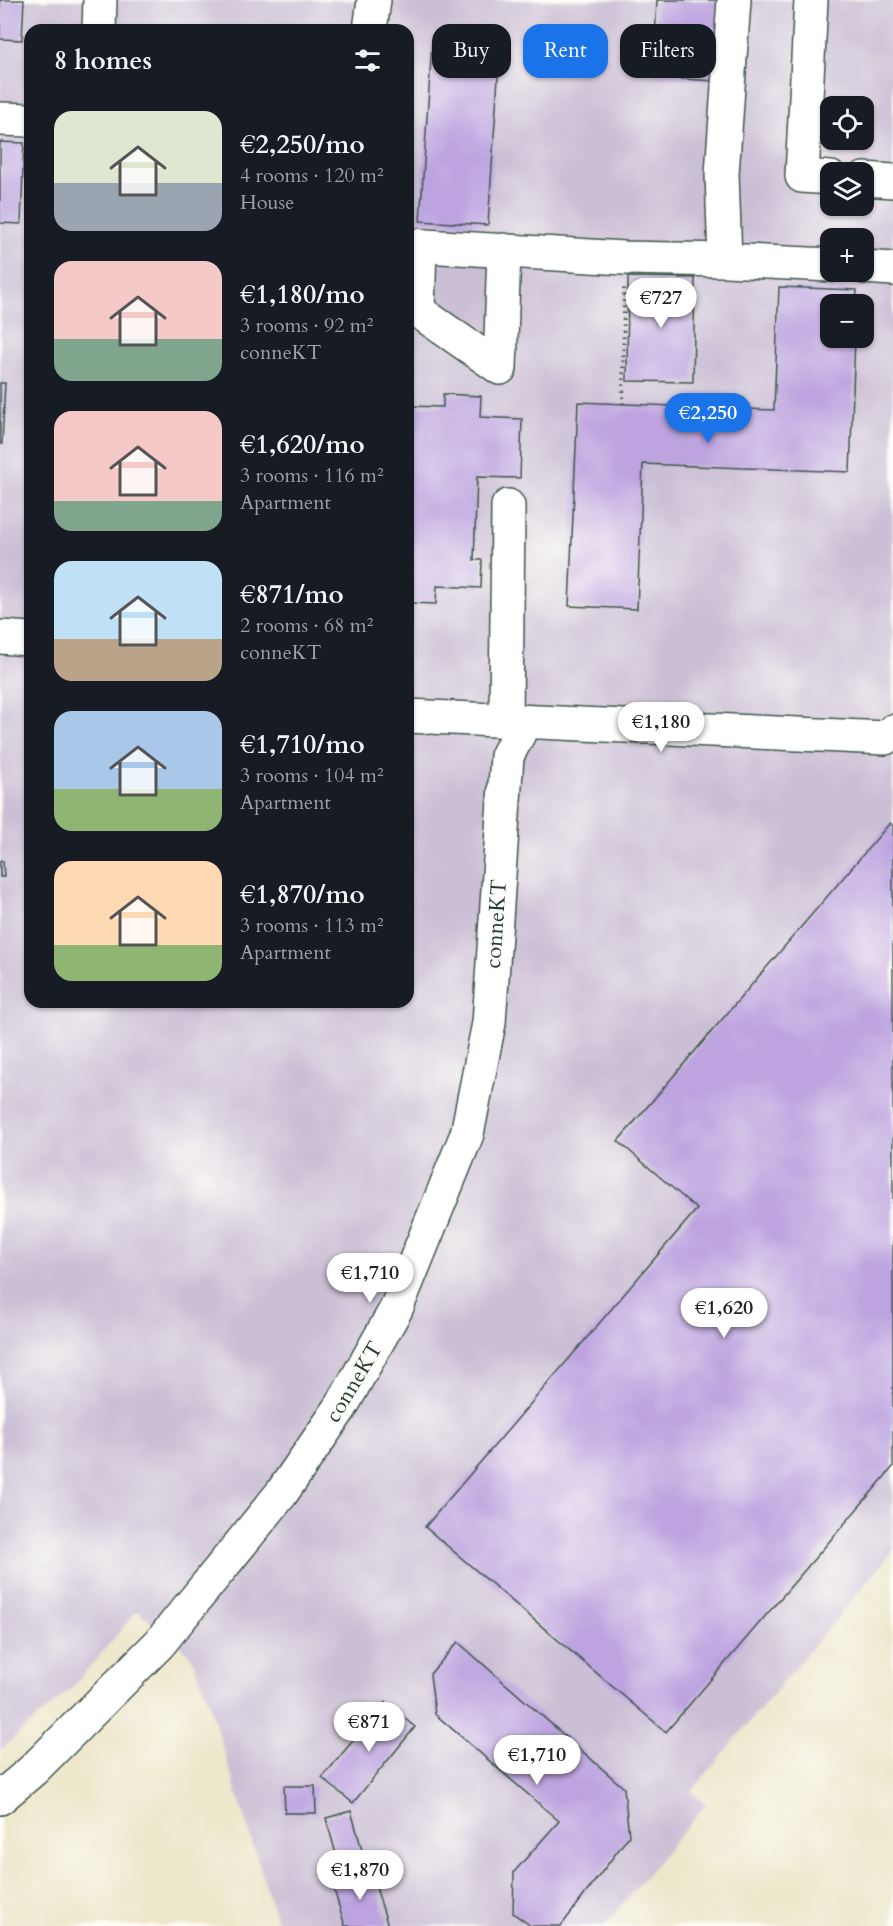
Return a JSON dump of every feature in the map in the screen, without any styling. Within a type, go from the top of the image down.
[{"type":"street","points":[[99,24],[100,0]]},
{"type":"street","points":[[371,24],[374,0]]},
{"type":"street","points":[[725,260],[722,174],[735,0]]},
{"type":"street","points":[[811,0],[802,176],[820,177]]},
{"type":"street","points":[[0,119],[24,120]]},
{"type":"street","points":[[874,180],[893,181]]},
{"type":"street","points":[[504,250],[500,368],[418,311],[414,245],[504,250],[624,258],[820,264]]},
{"type":"street","points":[[874,268],[893,269]]},
{"type":"street","points":[[508,506],[516,721]]},
{"type":"street","points":[[0,638],[24,639]]},
{"type":"street","points":[[414,716],[885,738],[893,731]]},
{"type":"street","name":"conneKT","points":[[0,1798],[33,1770],[159,1644],[281,1494],[341,1407],[396,1309],[467,1134],[489,1023],[507,756],[516,721]]},
{"type":"path","points":[[623,404],[624,258]]},
{"type":"shaded area","points":[[0,0],[893,0],[893,1551],[691,1792],[706,1804],[604,1926],[278,1926],[206,1693],[191,1656],[137,1611],[73,1687],[0,1750]]},
{"type":"building","points":[[0,0],[24,0],[22,40],[0,39]]},
{"type":"building","points":[[657,0],[719,0],[716,49],[716,24],[656,24]]},
{"type":"building","points":[[432,44],[432,78],[498,78],[488,225],[420,221]]},
{"type":"building","points":[[668,78],[714,78],[714,81]]},
{"type":"building","points":[[0,142],[24,143],[21,224],[0,223]]},
{"type":"building","points":[[628,277],[695,278],[693,382],[627,381]]},
{"type":"building","points":[[779,287],[857,290],[857,294],[820,294],[820,348],[855,348],[850,472],[643,464],[637,609],[569,606],[578,402],[774,410]]},
{"type":"building","points":[[0,383],[5,383],[2,444],[0,444]]},
{"type":"building","points":[[443,394],[481,396],[480,417],[522,419],[520,478],[477,477],[474,560],[482,560],[481,588],[437,586],[436,604],[414,603],[414,406],[443,407]]},
{"type":"building","points":[[890,823],[893,826],[893,1467],[666,1732],[425,1527],[697,1209],[618,1141]]},
{"type":"building","points":[[0,861],[3,861],[4,877],[0,877]]},
{"type":"building","points":[[458,1642],[624,1788],[629,1836],[561,1926],[531,1926],[513,1913],[514,1872],[559,1821],[435,1714],[430,1674]]},
{"type":"building","points":[[385,1702],[415,1727],[353,1803],[322,1778]]},
{"type":"building","points":[[284,1786],[315,1786],[316,1813],[285,1813]]},
{"type":"building","points":[[351,1811],[366,1864],[341,1872],[326,1818]]},
{"type":"building","points":[[371,1871],[388,1926],[345,1926],[332,1883]]}]
